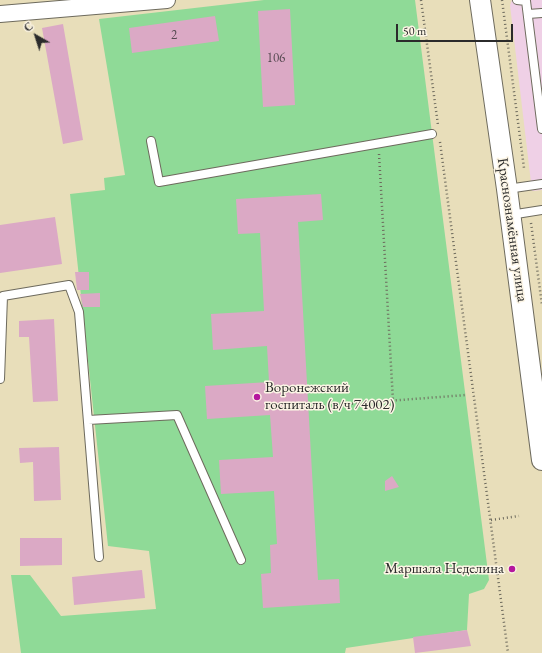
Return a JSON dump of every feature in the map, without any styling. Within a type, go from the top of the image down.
[{"type":"street","points":[[8,9],[167,0]]},
{"type":"street","name":"Краснознамённая улица","points":[[480,0],[516,188],[510,215],[542,460]]},
{"type":"lane","points":[[517,0],[526,1],[542,129]]},
{"type":"lane","points":[[528,14],[542,12]]},
{"type":"lane","points":[[151,141],[159,182],[378,142],[436,134]]},
{"type":"lane","points":[[516,188],[542,184]]},
{"type":"lane","points":[[510,215],[542,210]]},
{"type":"lane","points":[[0,379],[3,296],[69,285],[79,312],[99,557]]},
{"type":"lane","points":[[88,420],[177,415],[241,560]]},
{"type":"path","points":[[421,0],[438,126]]},
{"type":"path","points":[[502,0],[516,188]]},
{"type":"path","points":[[436,134],[491,520],[508,653]]},
{"type":"path","points":[[378,142],[393,401]]},
{"type":"path","points":[[529,212],[542,305]]},
{"type":"path","points":[[308,407],[466,395]]},
{"type":"path","points":[[491,520],[519,516]]},
{"type":"shaded area","points":[[512,0],[542,0],[542,190],[532,191],[510,5]]},
{"type":"green space","points":[[264,0],[415,0],[489,580],[484,589],[469,594],[467,630],[346,648],[345,653],[21,653],[11,575],[30,575],[61,616],[156,609],[149,551],[108,546],[70,194],[105,190],[104,178],[125,175],[99,19]]},
{"type":"building","points":[[290,9],[295,105],[263,107],[258,11]]},
{"type":"building","points":[[215,16],[219,41],[132,53],[129,28]]},
{"type":"building","points":[[63,24],[83,140],[63,144],[42,28]]},
{"type":"building","name":"Воронежский госпиталь (в/ч 74002)","points":[[321,194],[323,220],[298,222],[318,580],[339,579],[340,603],[263,608],[261,574],[271,573],[270,545],[277,544],[274,491],[221,494],[219,460],[273,457],[270,415],[207,419],[205,386],[269,382],[267,346],[213,350],[211,314],[264,311],[260,233],[238,234],[236,199]]},
{"type":"building","points":[[55,217],[62,264],[0,273],[0,225]]},
{"type":"building","points":[[75,272],[89,272],[89,290],[77,290]]},
{"type":"building","points":[[100,293],[100,307],[83,307],[80,294]]},
{"type":"building","points":[[54,319],[58,401],[33,402],[29,337],[19,337],[19,321]]},
{"type":"building","points":[[59,447],[61,500],[34,501],[33,462],[20,463],[19,448]]},
{"type":"building","points":[[392,476],[399,487],[385,491],[385,481]]},
{"type":"building","points":[[20,538],[62,538],[62,565],[20,566]]},
{"type":"building","points":[[142,570],[145,598],[74,605],[72,577]]},
{"type":"building","points":[[467,630],[471,646],[415,653],[413,637]]},
{"type":"place","name":"Воронежский госпиталь (в/ч 74002)","points":[[257,397]]},
{"type":"place","name":"Маршала Неделина","points":[[512,569]]}]
